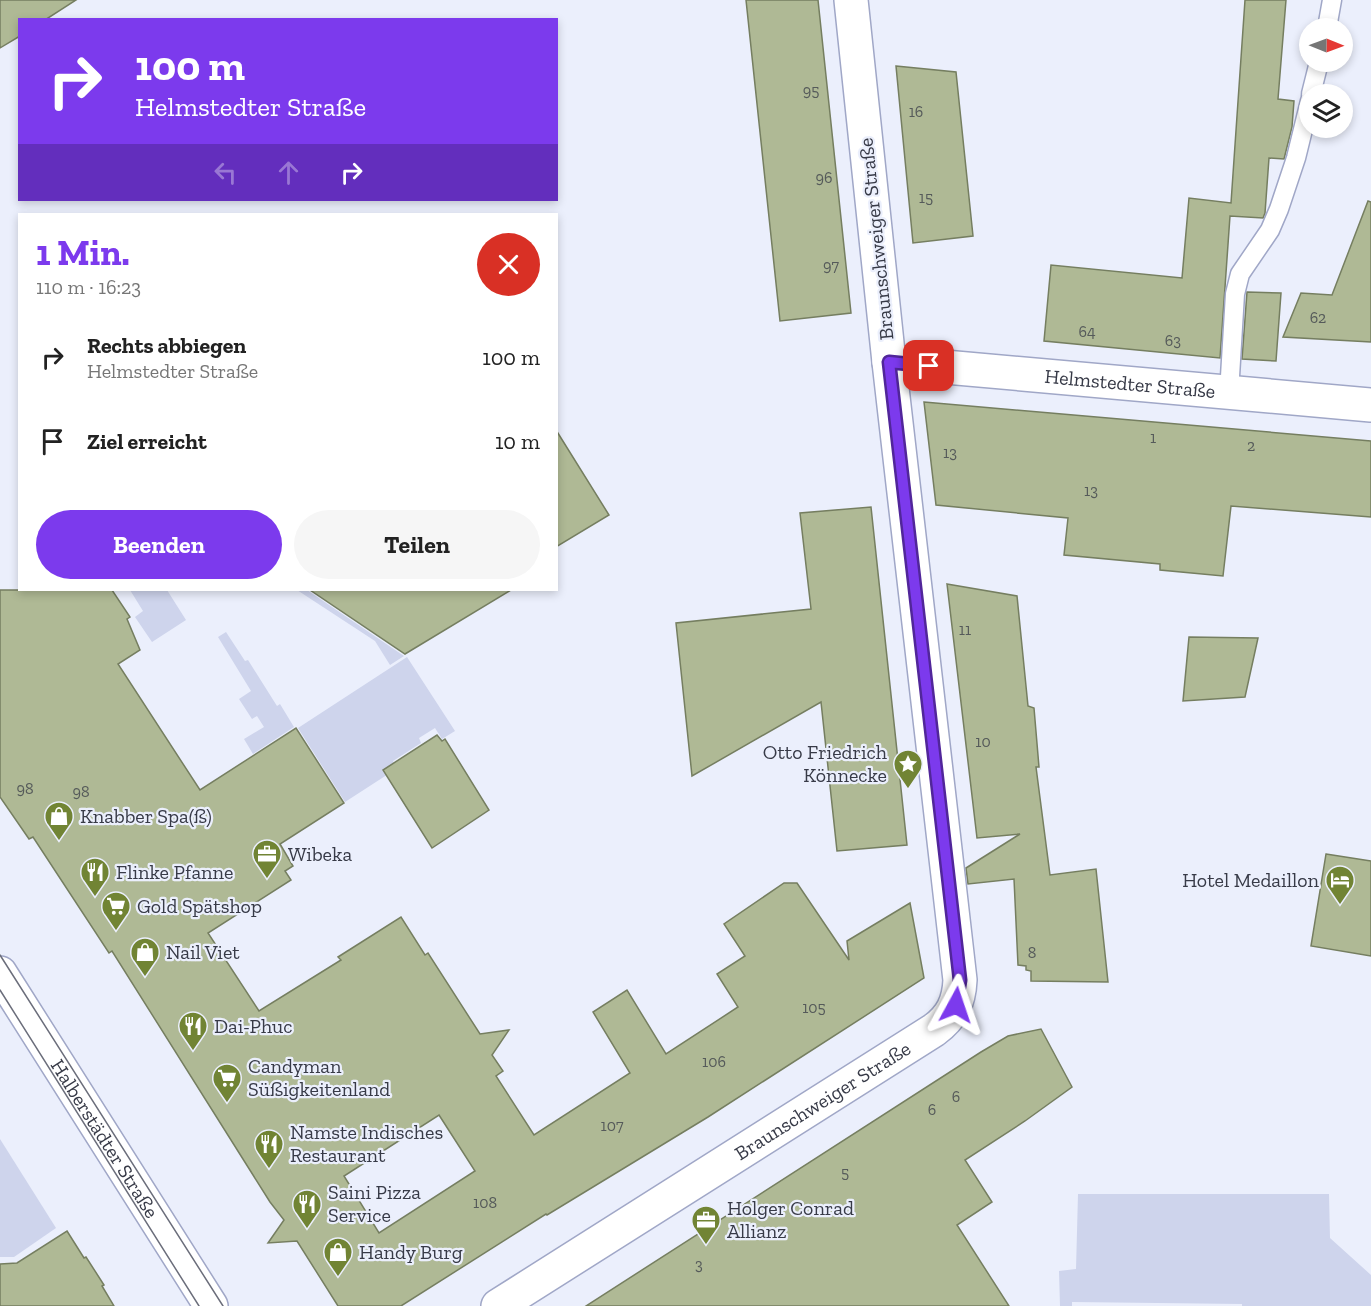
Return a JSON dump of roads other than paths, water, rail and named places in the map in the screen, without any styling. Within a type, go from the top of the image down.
[{"type":"street","name":"Braunschweiger Straße","points":[[498,1306],[934,1030],[949,1017],[956,1005],[960,980],[889,362],[851,0]]},
{"type":"street","name":"Helmstedter Straße","points":[[889,362],[1371,405]]},
{"type":"street","name":"Halberstädter Straße","points":[[0,973],[211,1306]]},
{"type":"lane","points":[[1329,18],[1332,0]]},
{"type":"lane","points":[[1229,393],[1235,294],[1240,274],[1270,230],[1280,209],[1301,138]]},
{"type":"tram line","points":[[0,955],[223,1306]]},
{"type":"tram line","points":[[0,990],[199,1306]]},
{"type":"place","name":"Otto Friedrich Könnecke","points":[[908,790]]},
{"type":"place","name":"Knabber Spa(ß)","points":[[59,842]]},
{"type":"place","name":"Wibeka","points":[[267,880]]},
{"type":"place","name":"Flinke Pfanne","points":[[95,898]]},
{"type":"place","name":"Hotel Medaillon","points":[[1340,906]]},
{"type":"place","name":"Gold Spätshop","points":[[116,932]]},
{"type":"place","name":"Nail Viet","points":[[145,978]]},
{"type":"place","name":"Dai-Phuc","points":[[193,1052]]},
{"type":"place","name":"Candyman Süßigkeitenland","points":[[227,1104]]},
{"type":"place","name":"Namste Indisches Restaurant","points":[[269,1170]]},
{"type":"place","name":"Saini Pizza Service","points":[[307,1230]]},
{"type":"place","name":"Holger Conrad Allianz","points":[[706,1246]]},
{"type":"place","name":"Handy Burg","points":[[338,1278]]}]
